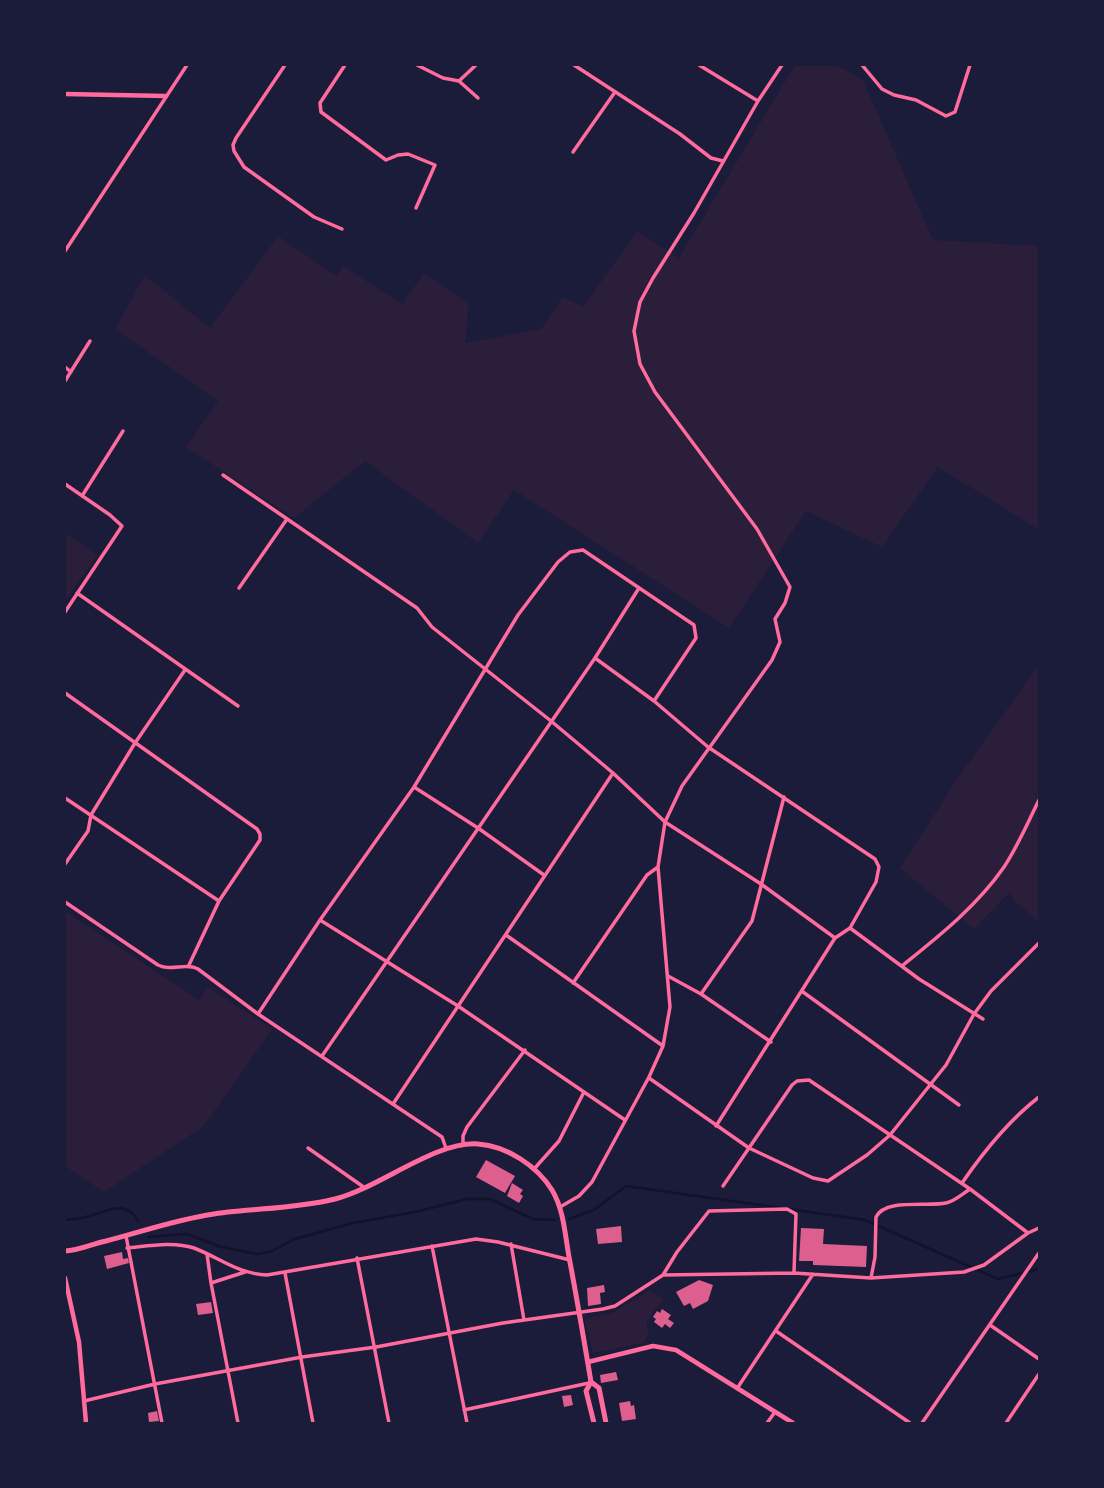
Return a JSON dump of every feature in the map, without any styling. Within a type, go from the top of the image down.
[{"type":"highway","points":[[65,1251],[76,1251],[213,1214],[276,1209],[335,1199],[447,1150],[477,1144],[497,1148],[534,1169],[553,1191],[560,1207],[581,1311],[591,1382],[586,1391],[594,1423]]},
{"type":"highway","points":[[591,1382],[599,1388],[606,1423]]},
{"type":"street","points":[[65,251],[67,243],[187,65]]},
{"type":"street","points":[[285,65],[234,142],[234,151],[244,167],[314,217],[342,229]]},
{"type":"street","points":[[345,65],[320,103],[321,112],[386,160],[408,154],[435,165],[416,208]]},
{"type":"street","points":[[417,65],[443,78],[459,81],[478,98]]},
{"type":"street","points":[[459,81],[476,65]]},
{"type":"street","points":[[574,65],[680,134],[711,158],[723,161]]},
{"type":"street","points":[[699,65],[758,100]]},
{"type":"street","points":[[560,1207],[579,1196],[592,1182],[663,1046],[670,1007],[659,867],[665,822],[682,786],[772,660],[780,642],[775,619],[785,603],[790,587],[757,529],[655,392],[640,364],[634,331],[640,302],[653,278],[758,100],[782,65]]},
{"type":"street","points":[[862,65],[882,89],[916,100],[946,116],[955,112],[970,65]]},
{"type":"street","points":[[573,152],[615,92]]},
{"type":"street","points":[[65,94],[166,96]]},
{"type":"street","points":[[65,381],[90,341]]},
{"type":"street","points":[[65,367],[71,372]]},
{"type":"street","points":[[82,496],[123,431]]},
{"type":"street","points":[[223,475],[416,608],[432,627],[551,721],[613,773],[665,822],[761,884],[835,938]]},
{"type":"street","points":[[65,484],[122,526],[65,612]]},
{"type":"street","points":[[239,587],[287,519]]},
{"type":"street","points":[[258,1014],[320,920],[414,787],[518,615],[558,562],[570,552],[583,551],[694,625],[696,638],[654,701]]},
{"type":"street","points":[[322,1056],[595,658],[639,588]]},
{"type":"street","points":[[77,593],[238,706]]},
{"type":"street","points":[[595,658],[654,701],[708,747],[876,859],[879,867],[876,882],[850,928],[835,938],[716,1126]]},
{"type":"street","points":[[65,864],[88,831],[91,815],[135,743],[185,670]]},
{"type":"street","points":[[65,693],[257,829],[260,834],[260,840],[219,901],[189,965]]},
{"type":"street","points":[[393,1104],[613,773]]},
{"type":"street","points":[[414,787],[544,875]]},
{"type":"street","points":[[701,994],[752,921],[784,797]]},
{"type":"street","points":[[65,798],[219,901]]},
{"type":"street","points":[[903,965],[975,901],[1003,868],[1039,800]]},
{"type":"street","points":[[573,983],[647,875],[659,867]]},
{"type":"street","points":[[65,902],[158,965],[170,970],[189,965],[198,969],[258,1014],[442,1137],[447,1150]]},
{"type":"street","points":[[320,920],[458,1006],[625,1120]]},
{"type":"street","points":[[850,928],[919,979],[983,1019]]},
{"type":"street","points":[[506,935],[663,1046]]},
{"type":"street","points":[[649,1077],[750,1149],[813,1178],[828,1181],[890,1135],[946,1065],[974,1014],[991,991],[1039,943]]},
{"type":"street","points":[[668,976],[701,994],[771,1042]]},
{"type":"street","points":[[803,992],[959,1105]]},
{"type":"street","points":[[463,1145],[467,1127],[525,1051]]},
{"type":"street","points":[[723,1186],[792,1085],[803,1079],[809,1080],[962,1183],[1028,1233]]},
{"type":"street","points":[[534,1169],[559,1141],[584,1092]]},
{"type":"street","points":[[962,1183],[994,1139],[1039,1097]]},
{"type":"street","points":[[308,1148],[365,1188]]},
{"type":"street","points":[[871,1278],[875,1257],[876,1217],[879,1211],[912,1204],[942,1204],[970,1189]]},
{"type":"street","points":[[84,1401],[155,1384],[302,1357],[615,1306],[663,1275],[709,1211],[788,1209],[796,1214],[794,1273]]},
{"type":"street","points":[[663,1275],[794,1273],[871,1278],[946,1275],[975,1269],[1039,1228]]},
{"type":"street","points":[[126,1236],[163,1423]]},
{"type":"street","points":[[127,1248],[177,1245],[195,1249],[225,1265],[258,1275],[285,1273],[357,1258],[477,1239],[511,1244],[570,1260]]},
{"type":"street","points":[[511,1244],[524,1320]]},
{"type":"street","points":[[432,1246],[467,1423]]},
{"type":"street","points":[[922,1423],[1039,1253]]},
{"type":"street","points":[[207,1254],[238,1423]]},
{"type":"street","points":[[357,1258],[389,1423]]},
{"type":"street","points":[[211,1283],[245,1272]]},
{"type":"street","points":[[285,1273],[313,1423]]},
{"type":"street","points":[[738,1387],[813,1274]]},
{"type":"street","points":[[65,1279],[79,1342],[85,1423]]},
{"type":"street","points":[[990,1325],[1039,1359]]},
{"type":"street","points":[[776,1331],[910,1423]]},
{"type":"street","points":[[588,1362],[653,1346],[676,1350],[793,1423]]},
{"type":"street","points":[[1006,1423],[1039,1374]]},
{"type":"street","points":[[464,1409],[591,1382]]},
{"type":"street","points":[[767,1423],[775,1412]]},
{"type":"shaded area","points":[[795,65],[837,65],[863,80],[933,240],[1039,246],[1039,530],[938,467],[882,547],[806,511],[729,628],[514,490],[478,543],[365,461],[294,518],[186,447],[218,401],[115,329],[145,275],[210,328],[278,236],[336,276],[343,266],[402,304],[424,273],[469,304],[465,343],[541,329],[563,297],[583,307],[637,231],[679,258]]},
{"type":"shaded area","points":[[65,533],[98,555],[65,601]]},
{"type":"shaded area","points":[[1039,665],[1039,922],[1015,902],[1009,893],[974,929],[900,868],[957,779]]},
{"type":"shaded area","points":[[65,911],[199,1000],[208,987],[272,1029],[204,1126],[104,1192],[65,1166]]},
{"type":"shaded area","points":[[650,1290],[663,1299],[646,1322],[649,1334],[643,1343],[593,1353],[585,1319],[612,1313]]},
{"type":"building","points":[[486,1160],[515,1176],[505,1193],[476,1177]]},
{"type":"building","points":[[512,1183],[523,1190],[519,1203],[507,1196]]},
{"type":"building","points":[[621,1226],[622,1242],[598,1244],[596,1229]]},
{"type":"building","points":[[801,1228],[824,1229],[823,1244],[867,1246],[866,1267],[813,1265],[813,1261],[799,1261]]},
{"type":"building","points":[[122,1252],[123,1259],[128,1258],[129,1263],[107,1269],[104,1256]]},
{"type":"building","points":[[699,1280],[713,1285],[708,1301],[693,1309],[690,1303],[684,1306],[676,1292]]},
{"type":"building","points":[[604,1285],[605,1292],[600,1293],[601,1304],[588,1306],[587,1288]]},
{"type":"building","points":[[211,1302],[213,1313],[198,1315],[196,1304]]},
{"type":"building","points":[[662,1309],[671,1315],[668,1319],[674,1323],[670,1328],[665,1324],[662,1328],[654,1322],[656,1319],[653,1317]]},
{"type":"building","points":[[616,1372],[618,1380],[601,1383],[600,1375]]},
{"type":"building","points":[[571,1395],[573,1405],[564,1407],[562,1396]]},
{"type":"building","points":[[630,1401],[631,1406],[634,1405],[636,1419],[622,1421],[619,1403]]},
{"type":"building","points":[[157,1411],[159,1421],[149,1422],[148,1413]]},
{"type":"waterway","points":[[569,1219],[594,1210],[626,1186],[781,1208]]},
{"type":"waterway","points":[[148,1237],[187,1234],[221,1247],[258,1254],[272,1251],[295,1239],[353,1223],[467,1199],[490,1199],[533,1219],[555,1220]]},
{"type":"waterway","points":[[65,1220],[118,1208],[129,1211],[138,1221]]},
{"type":"waterway","points":[[788,1209],[865,1220],[998,1279],[1039,1269]]}]
